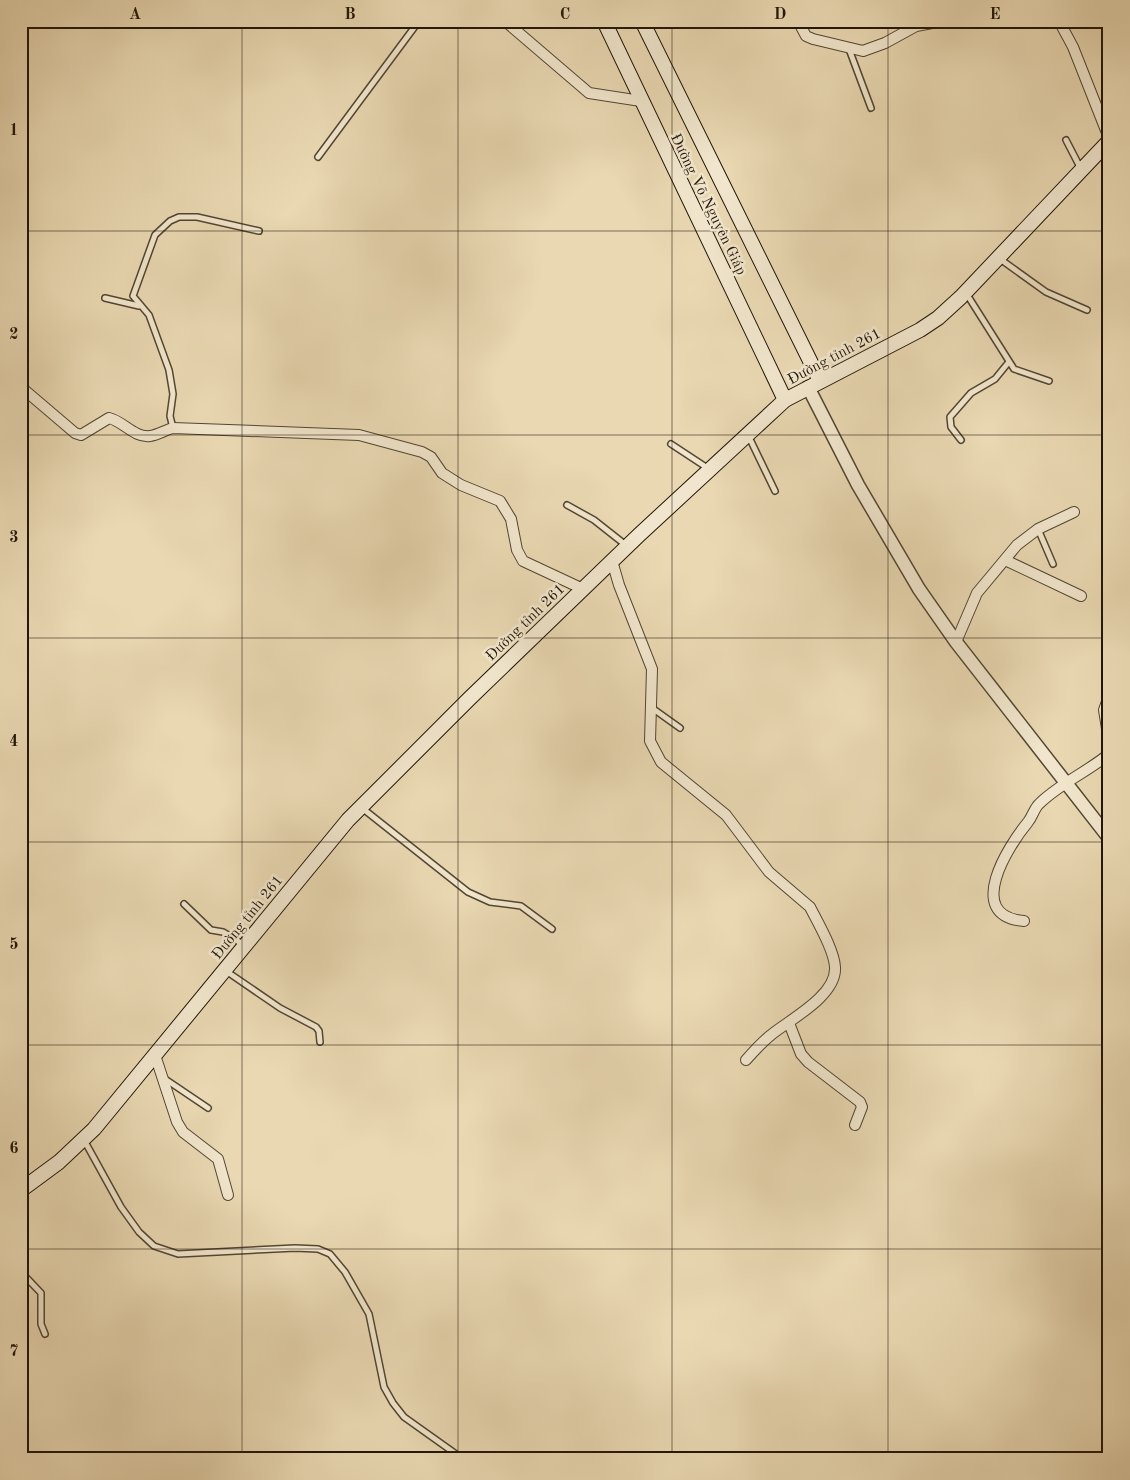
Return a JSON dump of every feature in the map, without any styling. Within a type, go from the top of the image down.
[{"type":"main road","name":"Đường Võ Nguyên Giáp","points":[[604,21],[785,400]]},
{"type":"main road","name":"Đường Võ Nguyên Giáp","points":[[642,21],[814,384]]},
{"type":"main road","name":"Đường tỉnh 261","points":[[21,1190],[84,1140],[360,806],[627,546],[785,400],[920,330],[938,318],[966,292],[1081,169],[1107,145]]},
{"type":"street","points":[[505,21],[589,93],[641,101]]},
{"type":"street","points":[[798,21],[806,36],[849,49],[863,51],[873,48],[916,26],[943,21]]},
{"type":"street","points":[[1059,21],[1073,46],[1107,145]]},
{"type":"street","points":[[814,384],[880,524],[900,554],[919,589],[956,642],[1109,838]]},
{"type":"street","points":[[21,387],[75,433],[81,435],[108,418],[115,419],[138,434],[147,436],[173,428],[359,435],[422,452],[431,457],[442,473],[461,485],[500,501],[511,519],[517,550],[523,561],[583,589]]},
{"type":"street","points":[[956,642],[977,593],[1017,545],[1038,529],[1074,512]]},
{"type":"street","points":[[1005,560],[1081,596]]},
{"type":"street","points":[[612,561],[618,585],[652,670],[650,742],[654,753],[661,762],[726,815],[769,872],[805,900],[834,960],[836,970],[833,979],[812,1006],[768,1037],[746,1060]]},
{"type":"street","points":[[1109,696],[1104,710],[1109,741]]},
{"type":"street","points":[[1024,921],[1011,918],[997,906],[994,895],[995,877],[1009,846],[1030,821],[1038,804],[1066,782],[1109,754]]},
{"type":"street","points":[[789,1023],[801,1054],[808,1062],[860,1102],[862,1107],[855,1125]]},
{"type":"street","points":[[155,1055],[177,1122],[183,1132],[218,1159],[228,1195]]},
{"type":"lane","points":[[318,157],[419,21]]},
{"type":"lane","points":[[849,49],[871,108]]},
{"type":"lane","points":[[1066,140],[1081,169]]},
{"type":"lane","points":[[173,428],[170,416],[173,394],[169,370],[154,326],[148,314],[139,306],[134,294],[154,235],[170,221],[179,217],[197,217],[259,231]]},
{"type":"lane","points":[[998,257],[1046,292],[1087,310]]},
{"type":"lane","points":[[966,292],[1008,363],[1014,369],[1049,381]]},
{"type":"lane","points":[[105,298],[139,306]]},
{"type":"lane","points":[[962,440],[951,427],[950,418],[971,393],[995,379],[1008,363]]},
{"type":"lane","points":[[748,435],[776,491]]},
{"type":"lane","points":[[671,444],[710,470]]},
{"type":"lane","points":[[567,505],[594,520],[627,546]]},
{"type":"lane","points":[[1038,529],[1053,564]]},
{"type":"lane","points":[[652,708],[680,728]]},
{"type":"lane","points":[[360,806],[468,892],[490,902],[521,906],[552,929]]},
{"type":"lane","points":[[184,904],[211,930],[223,932],[245,945]]},
{"type":"lane","points":[[225,970],[280,1008],[316,1026],[319,1031],[320,1042]]},
{"type":"lane","points":[[162,1077],[208,1108]]},
{"type":"lane","points":[[84,1140],[121,1207],[139,1232],[154,1246],[178,1254],[295,1248],[318,1249],[330,1254],[345,1272],[369,1314],[384,1386],[393,1403],[404,1417],[463,1459]]},
{"type":"lane","points":[[21,1272],[41,1293],[41,1324],[45,1334]]}]
